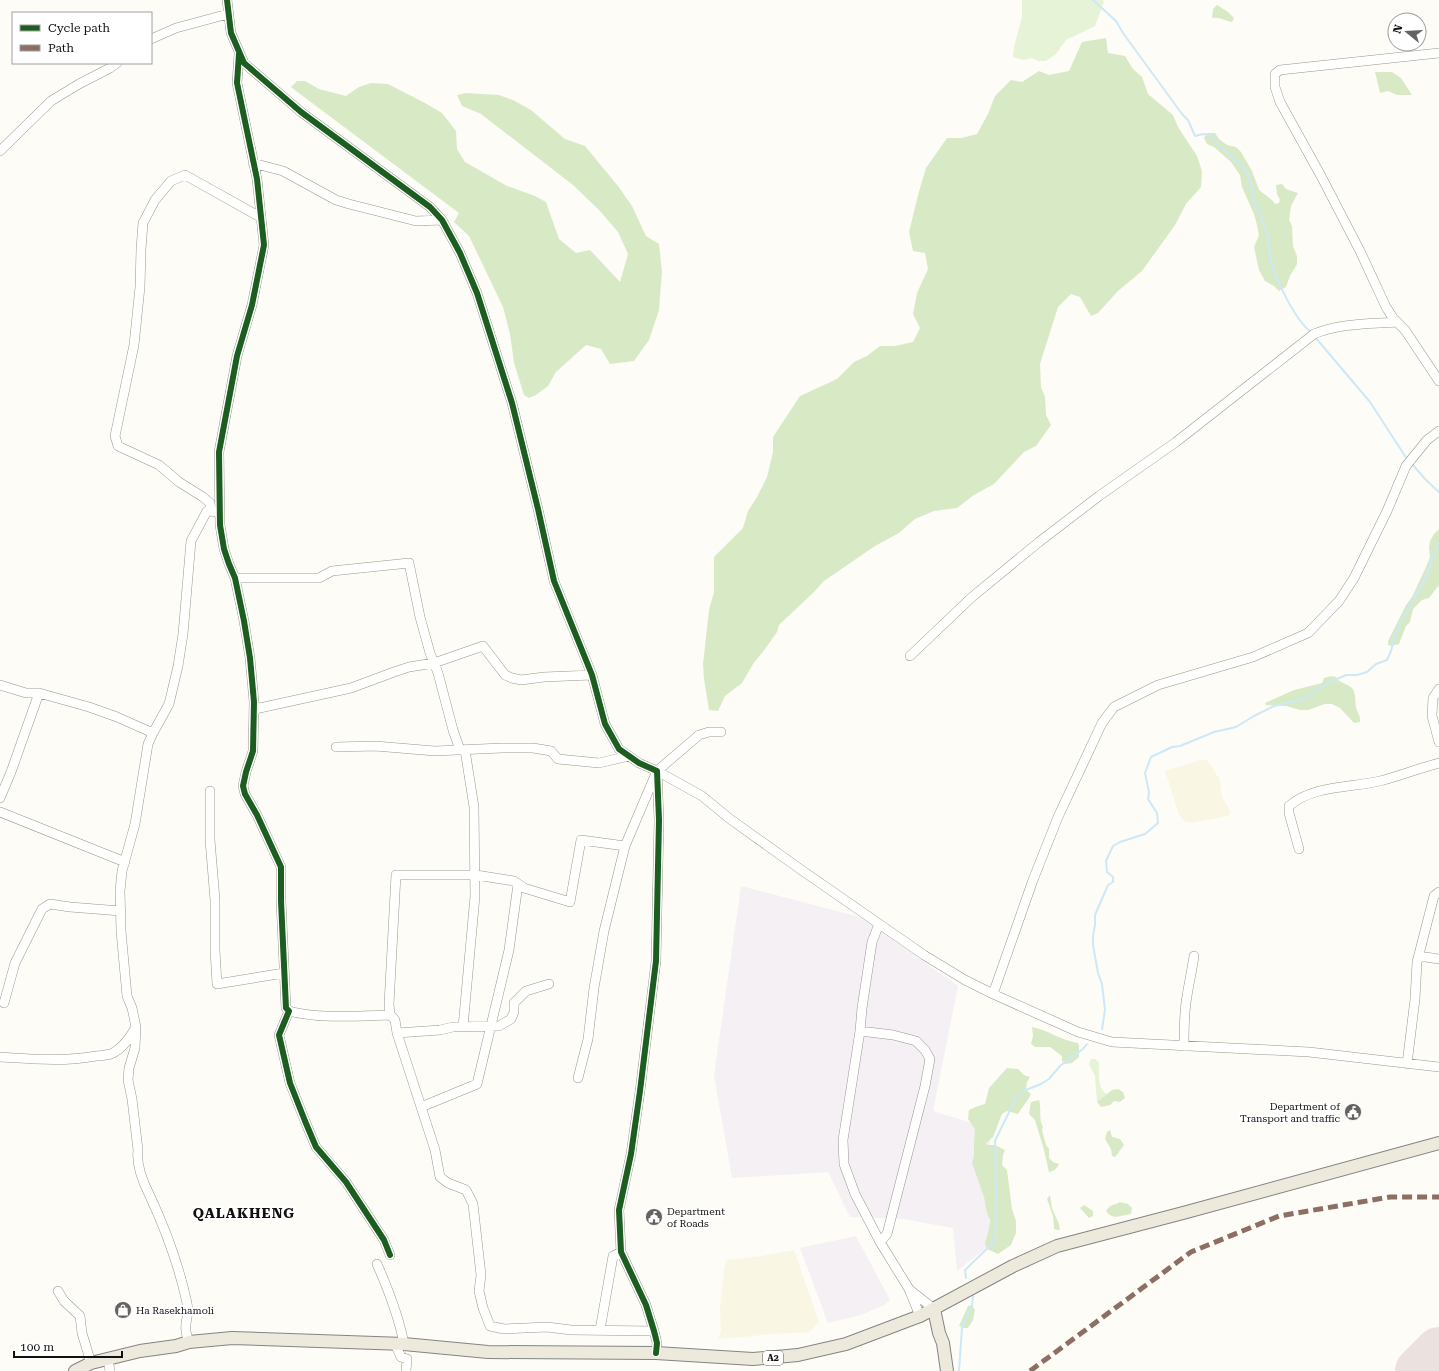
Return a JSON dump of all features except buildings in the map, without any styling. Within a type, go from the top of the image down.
[{"type":"main road","name":"A2","points":[[75,1371],[91,1363],[109,1365],[140,1351],[176,1346],[189,1342],[232,1338],[400,1344],[488,1352],[656,1353],[753,1359],[798,1355],[846,1344],[920,1316],[1013,1266],[1057,1246],[1386,1156],[1439,1143]]},
{"type":"main road","points":[[934,1309],[939,1333],[943,1343],[947,1371]]},
{"type":"main road","points":[[920,1316],[939,1333]]},
{"type":"street","points":[[227,0],[231,33],[244,63],[301,112],[430,207],[442,220],[460,253],[477,293],[512,403],[554,581],[592,675],[605,724],[619,749],[638,763],[657,771],[702,796],[748,832],[924,955],[965,980],[1078,1032],[1112,1042],[1309,1052],[1439,1067]]},
{"type":"street","points":[[152,39],[176,28],[228,14]]},
{"type":"street","points":[[1439,53],[1280,70],[1275,74],[1275,87],[1280,102],[1353,238],[1386,307],[1405,330],[1439,381]]},
{"type":"street","points":[[215,511],[219,452],[237,356],[252,304],[264,245],[257,179],[237,83],[239,54]]},
{"type":"street","points":[[0,151],[51,101],[116,64]]},
{"type":"street","points":[[253,163],[283,171],[336,200],[349,204],[416,221],[442,220]]},
{"type":"street","points":[[260,217],[185,175],[171,181],[155,200],[143,223],[140,287],[134,345],[115,436],[118,446],[159,465],[179,482],[203,497],[210,503],[215,511],[220,525],[224,549],[235,578],[244,621],[250,658],[255,709],[253,751],[243,786],[245,794],[257,815],[281,867],[284,973],[286,1008],[288,1011],[279,1035],[290,1083],[304,1121],[316,1147],[346,1182],[384,1240],[390,1255]]},
{"type":"street","points":[[910,656],[972,597],[1039,542],[1099,496],[1176,442],[1314,334],[1324,330],[1362,324],[1397,322]]},
{"type":"street","points":[[993,994],[1033,880],[1058,817],[1102,723],[1114,707],[1158,685],[1253,656],[1308,633],[1339,601],[1354,578],[1387,511],[1406,466],[1427,440],[1439,431]]},
{"type":"street","points":[[189,1342],[186,1334],[186,1325],[189,1315],[180,1276],[158,1212],[143,1182],[137,1158],[138,1150],[132,1099],[128,1080],[129,1068],[135,1048],[136,1027],[132,1008],[127,996],[120,891],[125,862],[135,824],[148,744],[169,704],[178,666],[183,634],[191,541],[207,511],[215,511]]},
{"type":"street","points":[[235,578],[319,578],[332,571],[409,563],[420,617],[438,672],[453,730],[462,750],[472,787],[476,875],[463,1027]]},
{"type":"street","points":[[255,709],[351,688],[409,667],[434,663],[483,646],[505,675],[512,678],[521,680],[544,677],[592,675]]},
{"type":"street","points":[[0,685],[26,693],[38,693],[89,707],[117,716],[153,733]]},
{"type":"street","points":[[1439,690],[1432,698],[1432,716],[1439,742]]},
{"type":"street","points":[[0,798],[11,772],[38,693]]},
{"type":"street","points":[[578,1078],[588,1039],[594,988],[604,931],[625,846],[657,771],[699,735],[709,732],[721,732]]},
{"type":"street","points":[[336,747],[375,746],[435,751],[532,748],[551,751],[558,759],[599,763],[629,756]]},
{"type":"street","points":[[1299,850],[1289,813],[1289,806],[1295,801],[1308,794],[1379,781],[1439,763]]},
{"type":"street","points":[[656,1353],[654,1331],[646,1305],[621,1252],[619,1210],[633,1138],[656,961],[659,820],[657,771]]},
{"type":"street","points":[[210,790],[210,840],[215,900],[217,984],[284,973]]},
{"type":"street","points":[[0,812],[125,862]]},
{"type":"street","points":[[625,846],[581,840],[570,902],[524,888],[514,881],[476,875],[396,875],[389,991],[390,1015],[394,1020],[435,1150],[440,1177],[448,1183],[466,1190],[473,1204],[481,1276],[479,1291],[490,1326],[504,1329],[547,1327],[571,1330],[654,1331]]},
{"type":"street","points":[[421,1107],[477,1084],[509,950],[518,884]]},
{"type":"street","points":[[1407,1064],[1415,999],[1417,962],[1434,896],[1439,892]]},
{"type":"street","points":[[4,1003],[16,963],[42,909],[50,904],[121,911]]},
{"type":"street","points":[[879,924],[872,942],[862,1008],[843,1140],[844,1164],[855,1194],[880,1242],[909,1289],[920,1316]]},
{"type":"street","points":[[1184,1046],[1187,997],[1194,956]]},
{"type":"street","points":[[1419,956],[1439,959]]},
{"type":"street","points":[[397,1033],[440,1030],[453,1027],[499,1026],[511,1019],[514,1012],[514,1003],[526,991],[549,984]]},
{"type":"street","points":[[288,1011],[300,1014],[331,1016],[390,1015]]},
{"type":"street","points":[[0,1057],[56,1060],[110,1054],[122,1046],[132,1036],[136,1027]]},
{"type":"street","points":[[860,1030],[892,1035],[916,1042],[925,1050],[930,1059],[925,1086],[887,1234],[880,1242]]},
{"type":"street","points":[[600,1330],[613,1256],[621,1252]]},
{"type":"street","points":[[377,1264],[401,1325],[400,1357],[407,1359],[406,1371]]},
{"type":"street","points":[[909,1289],[934,1309]]},
{"type":"street","points":[[58,1290],[64,1300],[80,1316],[82,1333],[91,1363]]},
{"type":"shaded area","points":[[1200,760],[1207,760],[1220,780],[1222,797],[1231,812],[1228,816],[1192,823],[1185,822],[1179,815],[1165,771]]},
{"type":"shaded area","points":[[741,886],[860,917],[958,986],[933,1111],[991,1129],[988,1177],[990,1245],[957,1271],[953,1228],[904,1219],[850,1217],[828,1172],[732,1178],[714,1075]]},
{"type":"shaded area","points":[[856,1236],[890,1300],[884,1305],[861,1315],[828,1323],[800,1248]]},
{"type":"shaded area","points":[[794,1250],[819,1322],[810,1332],[718,1339],[721,1331],[720,1308],[724,1269],[727,1260],[762,1256]]},
{"type":"green space","points":[[1022,0],[1103,0],[1104,2],[1095,26],[1066,40],[1056,54],[1046,61],[1038,61],[1032,58],[1023,60],[1013,57],[1014,47],[1022,17]]},
{"type":"green space","points":[[1217,5],[1234,18],[1232,22],[1212,18],[1213,9]]},
{"type":"green space","points":[[1106,38],[1108,53],[1125,56],[1133,69],[1142,77],[1148,94],[1173,115],[1178,127],[1197,156],[1202,171],[1201,187],[1186,204],[1175,225],[1142,271],[1118,291],[1098,313],[1091,316],[1080,297],[1071,294],[1058,307],[1040,364],[1041,387],[1045,397],[1046,415],[1051,425],[1036,446],[1024,452],[994,484],[974,495],[957,508],[934,511],[915,519],[899,533],[875,546],[824,581],[779,625],[777,632],[753,664],[742,683],[725,696],[718,711],[709,710],[703,664],[709,610],[714,592],[714,557],[743,528],[748,511],[767,477],[773,452],[773,437],[800,396],[837,379],[854,362],[867,356],[880,346],[895,346],[913,342],[920,328],[913,314],[917,293],[928,269],[925,253],[913,251],[909,232],[926,168],[947,138],[961,138],[977,134],[988,114],[995,96],[1011,80],[1022,82],[1039,71],[1049,75],[1069,71],[1082,42]]},
{"type":"green space","points":[[1375,72],[1392,72],[1401,78],[1412,95],[1397,95],[1388,91],[1380,93]]},
{"type":"green space","points":[[297,81],[305,81],[319,89],[346,96],[359,87],[371,83],[388,84],[442,113],[456,131],[457,149],[465,162],[507,186],[535,196],[546,202],[559,239],[576,253],[590,250],[620,282],[628,254],[618,232],[600,211],[573,185],[481,114],[462,106],[457,95],[466,93],[499,95],[513,100],[531,110],[565,139],[585,146],[618,186],[632,206],[646,236],[659,244],[662,272],[659,310],[649,340],[634,361],[610,364],[601,349],[586,345],[556,372],[548,386],[536,395],[529,398],[524,395],[514,363],[510,334],[503,307],[469,236],[454,222],[459,213],[291,87]]},
{"type":"green space","points":[[1207,133],[1215,133],[1219,139],[1227,145],[1236,147],[1241,152],[1252,171],[1259,190],[1275,204],[1279,203],[1280,200],[1277,194],[1276,185],[1282,184],[1286,189],[1298,193],[1291,206],[1289,220],[1292,226],[1293,246],[1297,256],[1297,264],[1286,287],[1279,291],[1265,281],[1259,270],[1254,247],[1259,235],[1257,225],[1254,214],[1242,187],[1240,175],[1231,162],[1214,147],[1207,144],[1204,138]]},
{"type":"green space","points":[[1439,529],[1439,585],[1429,598],[1422,600],[1413,609],[1410,622],[1406,626],[1399,644],[1391,646],[1388,645],[1388,641],[1406,605],[1412,597],[1426,567],[1430,557],[1430,541]]},
{"type":"green space","points":[[1331,676],[1336,677],[1339,681],[1352,688],[1355,694],[1356,709],[1360,722],[1354,723],[1340,708],[1332,704],[1325,704],[1308,710],[1300,710],[1286,706],[1266,705],[1265,703],[1294,690],[1322,683],[1324,678]]},
{"type":"green space","points":[[1032,1027],[1078,1043],[1079,1057],[1072,1063],[1065,1064],[1062,1061],[1062,1056],[1050,1047],[1035,1047],[1031,1044],[1033,1036]]},
{"type":"green space","points":[[1091,1059],[1095,1059],[1099,1062],[1100,1085],[1107,1094],[1097,1102],[1095,1076],[1089,1064]]},
{"type":"green space","points":[[1007,1068],[1018,1069],[1024,1075],[1030,1077],[1027,1082],[1026,1090],[1031,1094],[1018,1114],[1007,1111],[1002,1114],[993,1137],[986,1143],[987,1145],[995,1145],[1005,1150],[1002,1165],[1007,1170],[1012,1209],[1016,1221],[1016,1233],[1011,1245],[998,1254],[987,1249],[985,1243],[990,1221],[984,1197],[972,1163],[974,1156],[975,1129],[968,1119],[969,1110],[985,1104],[989,1088]]},
{"type":"green space","points":[[1118,1089],[1123,1092],[1125,1098],[1120,1102],[1114,1101],[1110,1105],[1101,1107],[1097,1102],[1112,1090]]},
{"type":"green space","points":[[1039,1100],[1043,1127],[1042,1130],[1046,1145],[1049,1149],[1049,1158],[1053,1162],[1059,1164],[1055,1170],[1049,1172],[1035,1120],[1029,1114],[1031,1102]]},
{"type":"green space","points":[[1110,1130],[1112,1137],[1120,1139],[1124,1145],[1115,1157],[1112,1156],[1111,1149],[1105,1139],[1107,1132]]},
{"type":"green space","points":[[1050,1195],[1052,1208],[1060,1230],[1054,1229],[1053,1216],[1047,1199]]},
{"type":"green space","points":[[1120,1202],[1128,1204],[1132,1208],[1131,1214],[1115,1217],[1106,1211],[1111,1206]]},
{"type":"green space","points":[[1084,1205],[1093,1211],[1093,1216],[1089,1218],[1080,1208]]},
{"type":"green space","points":[[972,1305],[975,1310],[973,1320],[968,1328],[959,1326],[968,1306]]},
{"type":"waterway","points":[[1093,0],[1116,21],[1123,33],[1182,114],[1188,120],[1195,136],[1203,134],[1211,135],[1221,147],[1247,172],[1254,199],[1267,233],[1271,261],[1277,278],[1299,319],[1311,332]]},
{"type":"waterway","points":[[1315,337],[1370,402],[1407,459]]},
{"type":"waterway","points":[[1413,465],[1439,492]]},
{"type":"waterway","points":[[1102,1029],[1105,1010],[1102,984],[1098,973],[1093,945],[1095,915],[1108,885],[1113,882],[1113,877],[1107,872],[1106,861],[1113,846],[1120,842],[1145,834],[1158,823],[1157,813],[1148,799],[1149,792],[1145,773],[1151,757],[1172,747],[1180,746],[1214,732],[1236,727],[1274,706],[1303,699],[1328,683],[1346,675],[1357,675],[1367,672],[1376,664],[1387,660],[1396,631],[1426,577],[1439,543]]},
{"type":"waterway","points":[[966,1278],[965,1270],[995,1241],[995,1141],[1015,1098],[1026,1090],[1049,1079],[1060,1066],[1083,1049],[1087,1044]]},
{"type":"waterway","points":[[959,1371],[962,1328],[972,1305],[973,1296]]},
{"type":"runway","points":[[1419,1371],[1439,1351]]},
{"type":"marked path","points":[[1030,1371],[1191,1252],[1279,1216],[1390,1197],[1439,1197]]},
{"type":"cycle path","points":[[227,0],[231,33],[244,63],[301,112],[430,207],[442,220],[460,253],[477,293],[512,403],[554,581],[592,675],[605,724],[619,749],[639,763],[657,771],[659,820],[656,961],[631,1154],[619,1210],[621,1252],[646,1305],[657,1343],[656,1353]]},
{"type":"cycle path","points":[[239,54],[237,83],[257,179],[264,245],[252,305],[237,356],[219,452],[220,525],[224,549],[235,578],[244,621],[250,658],[254,702],[253,751],[243,786],[245,794],[257,815],[281,867],[281,901],[286,1008],[289,1011],[279,1035],[290,1083],[316,1147],[346,1182],[384,1240],[390,1255]]},
{"type":"place","name":"Department of Transport and traffic","points":[[1353,1112]]},
{"type":"place","name":"Department of Roads","points":[[654,1217]]},
{"type":"place","name":"Ha Rasekhamoli","points":[[123,1310]]},
{"type":"district","name":"QALAKHENG","points":[[244,1213]]}]
